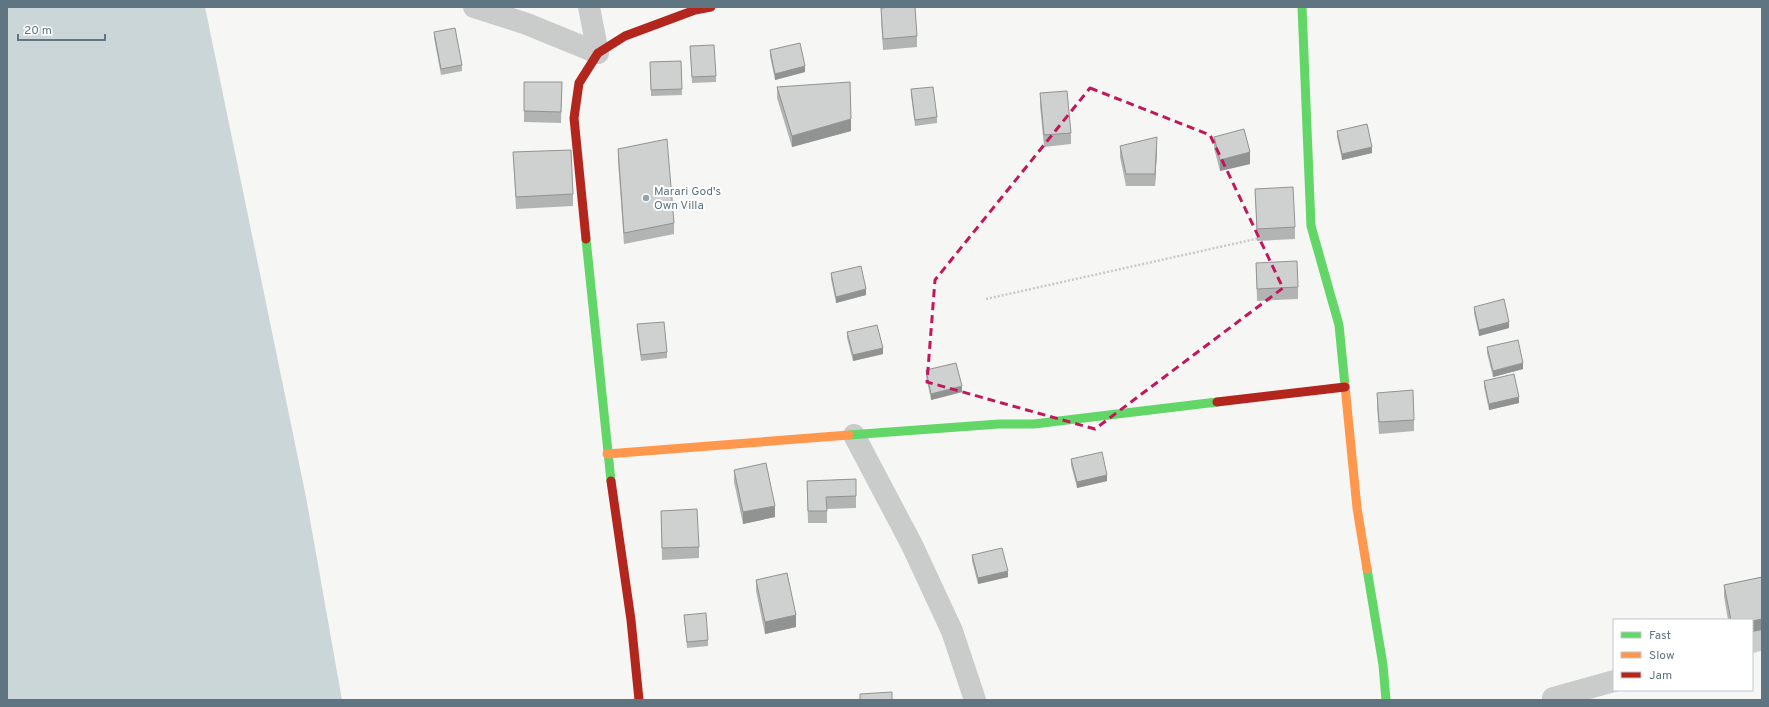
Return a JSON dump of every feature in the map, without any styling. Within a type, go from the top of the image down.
[{"type":"street","points":[[474,7],[527,24],[598,53]]},
{"type":"street","points":[[589,7],[598,53]]},
{"type":"street","points":[[639,700],[631,620],[607,454],[574,118],[579,83],[598,53],[626,36],[695,10],[711,7]]},
{"type":"street","points":[[1302,7],[1311,226],[1339,325],[1357,508],[1383,665],[1386,700]]},
{"type":"street","points":[[607,454],[999,424],[1034,424],[1345,387]]},
{"type":"street","points":[[854,435],[912,545],[952,631],[975,700]]},
{"type":"street","points":[[1553,698],[1613,681]]},
{"type":"path","points":[[986,299],[1264,236]]},
{"type":"highlighted area","points":[[1090,88],[1210,135],[1283,288],[1095,429],[927,382],[935,280]]},
{"type":"shaded area","points":[[7,7],[205,7],[306,497],[342,700],[7,700]]},
{"type":"building","points":[[915,7],[917,36],[883,39],[881,8]]},
{"type":"building","points":[[455,28],[462,65],[441,69],[434,32]]},
{"type":"building","points":[[800,43],[805,66],[775,74],[770,50]]},
{"type":"building","points":[[714,45],[716,76],[692,77],[690,46]]},
{"type":"building","points":[[681,61],[682,89],[651,90],[650,62]]},
{"type":"building","points":[[524,82],[562,82],[561,112],[524,111]]},
{"type":"building","points":[[850,82],[851,119],[792,136],[777,87]]},
{"type":"building","points":[[933,87],[937,117],[915,120],[911,89]]},
{"type":"building","points":[[1067,91],[1071,133],[1044,135],[1040,93]]},
{"type":"building","points":[[1367,124],[1372,147],[1342,154],[1337,131]]},
{"type":"building","points":[[1244,129],[1250,152],[1220,160],[1214,137]]},
{"type":"building","points":[[1157,137],[1155,174],[1126,174],[1120,146]]},
{"type":"building","name":"Marari God's Own Villa","points":[[667,139],[674,223],[624,233],[618,149]]},
{"type":"building","points":[[571,150],[573,194],[516,197],[513,152]]},
{"type":"building","points":[[1293,187],[1295,227],[1257,229],[1255,189]]},
{"type":"building","points":[[1297,261],[1298,287],[1257,289],[1256,263]]},
{"type":"building","points":[[861,266],[866,289],[836,297],[831,273]]},
{"type":"building","points":[[1504,299],[1509,322],[1479,330],[1474,307]]},
{"type":"building","points":[[664,322],[667,352],[641,355],[637,324]]},
{"type":"building","points":[[877,325],[883,348],[853,355],[847,332]]},
{"type":"building","points":[[1518,340],[1523,363],[1493,371],[1487,347]]},
{"type":"building","points":[[956,363],[962,386],[931,394],[926,370]]},
{"type":"building","points":[[1514,374],[1519,397],[1489,404],[1484,381]]},
{"type":"building","points":[[1413,390],[1414,420],[1379,422],[1377,393]]},
{"type":"building","points":[[1102,452],[1107,475],[1077,482],[1071,459]]},
{"type":"building","points":[[766,463],[775,506],[743,512],[734,470]]},
{"type":"building","points":[[856,479],[856,496],[826,497],[827,511],[808,511],[807,481]]},
{"type":"building","points":[[697,509],[699,547],[662,548],[661,511]]},
{"type":"building","points":[[1002,548],[1008,571],[978,578],[972,555]]},
{"type":"building","points":[[787,573],[796,615],[765,622],[756,580]]},
{"type":"building","points":[[1762,577],[1762,619],[1753,621],[1753,619],[1731,619],[1724,585]]},
{"type":"building","points":[[706,613],[708,640],[687,642],[684,615]]},
{"type":"building","points":[[892,692],[892,700],[860,700],[860,694]]},
{"type":"traffic: fast","points":[[1302,7],[1311,226],[1339,325],[1345,386]]},
{"type":"traffic: fast","points":[[586,239],[611,481]]},
{"type":"traffic: fast","points":[[849,435],[999,424],[1034,424],[1217,402]]},
{"type":"traffic: fast","points":[[1367,569],[1383,665],[1386,700]]},
{"type":"traffic: slow","points":[[1345,386],[1357,508],[1367,569]]},
{"type":"traffic: slow","points":[[607,454],[849,435]]},
{"type":"traffic: jam","points":[[586,239],[574,118],[579,83],[598,53],[625,36],[695,10],[711,7]]},
{"type":"traffic: jam","points":[[1217,402],[1345,387]]},
{"type":"traffic: jam","points":[[611,481],[631,620],[639,700]]},
{"type":"place","name":"Marari God's Own Villa","points":[[646,198]]}]
